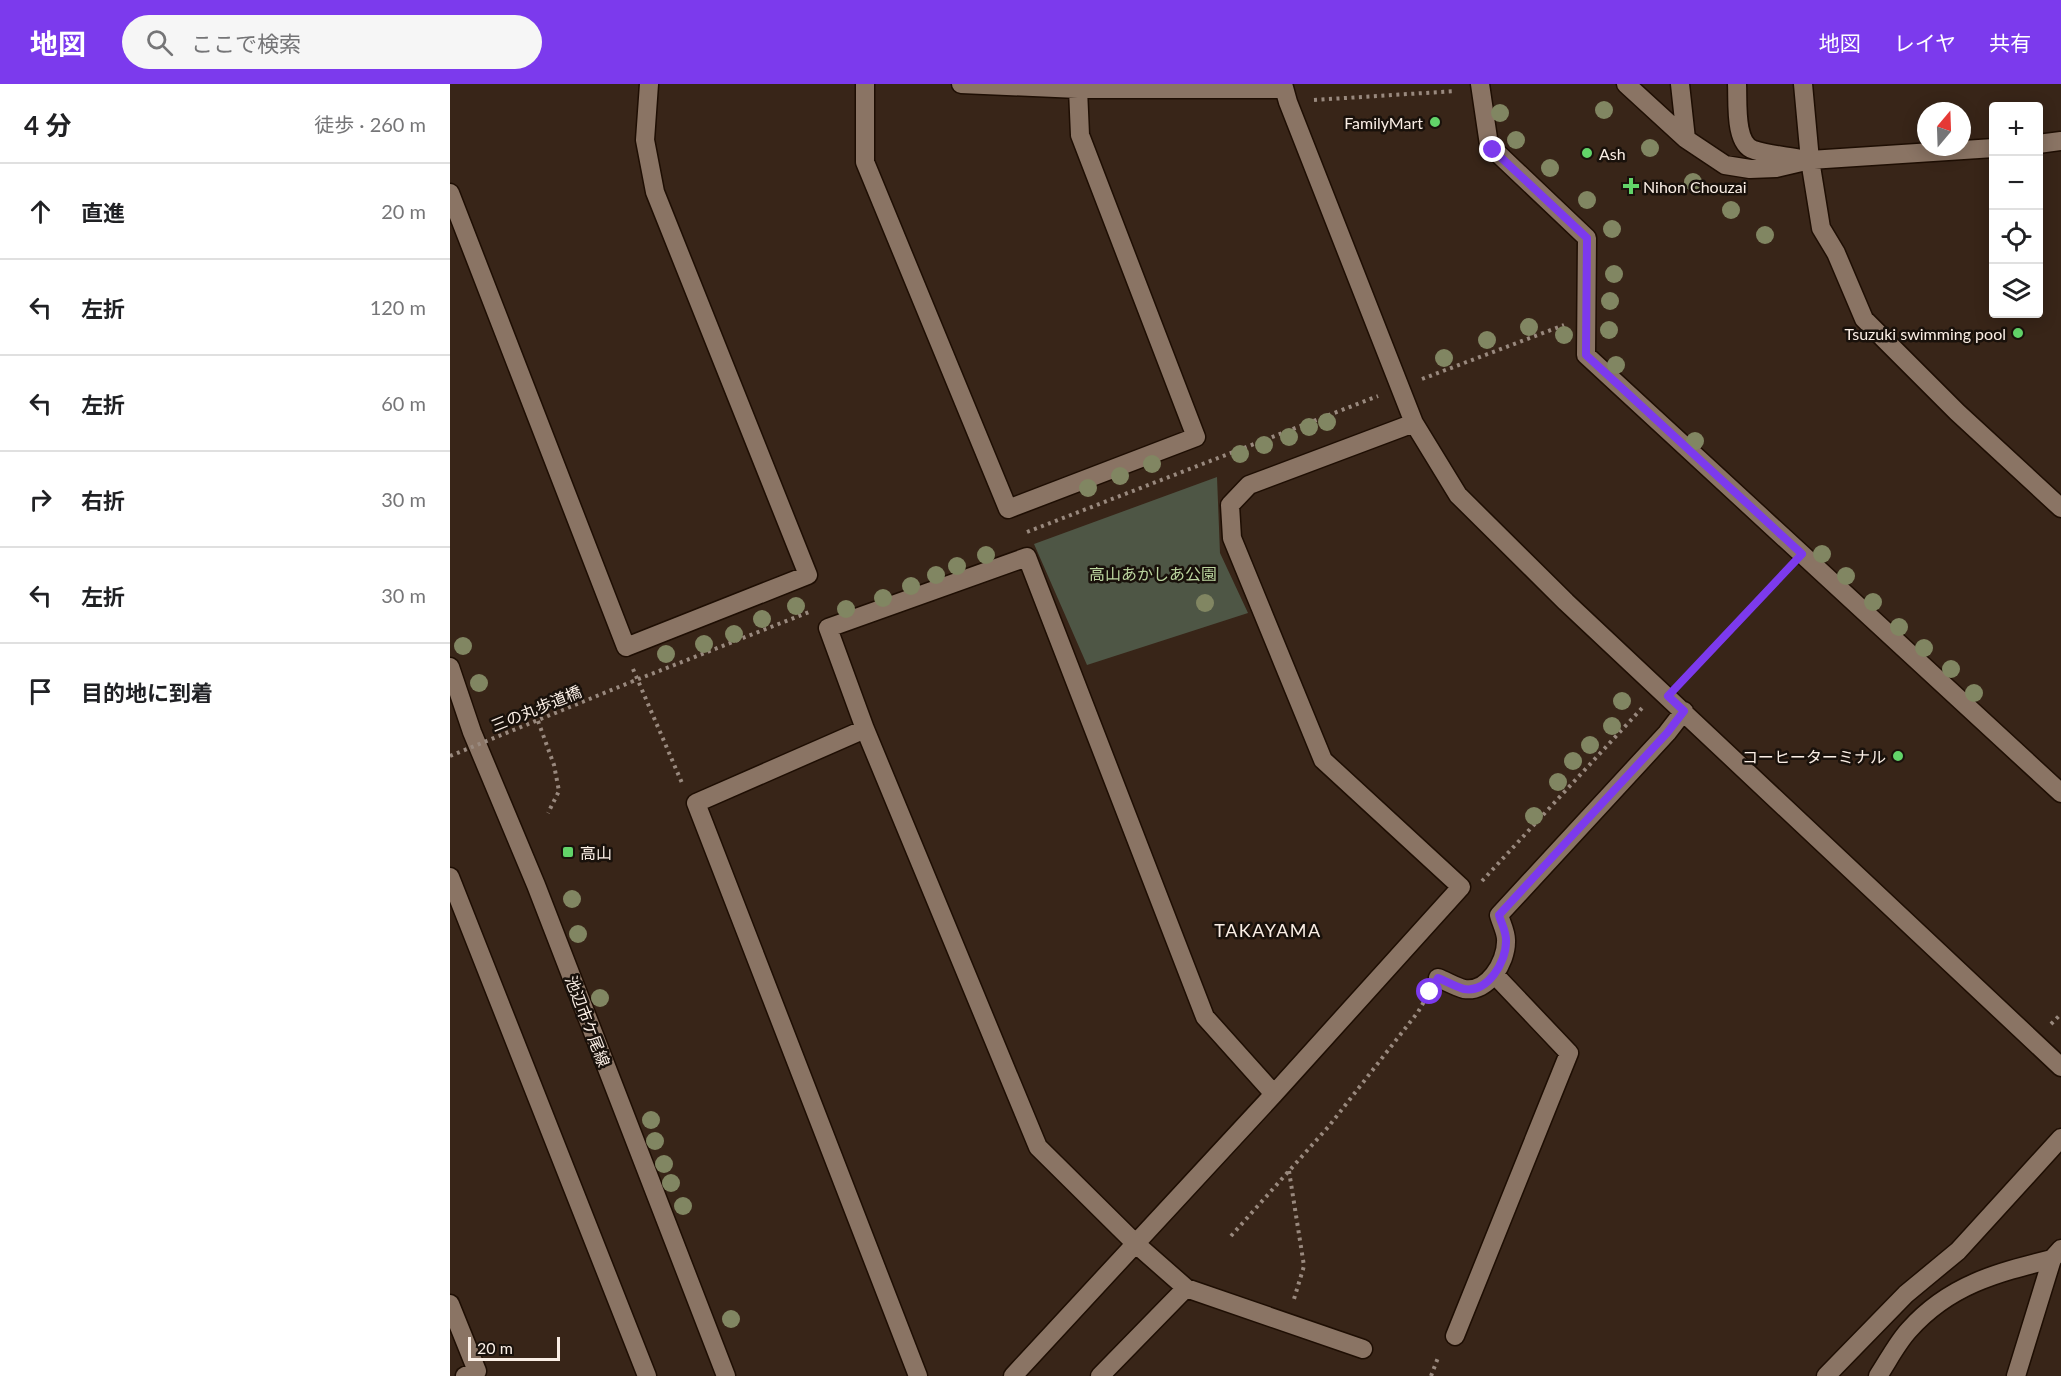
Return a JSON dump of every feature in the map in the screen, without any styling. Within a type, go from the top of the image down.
[{"type":"street","points":[[450,193],[626,647],[808,575],[655,192],[645,140],[649,84]]},
{"type":"street","points":[[865,84],[865,162],[1008,509],[1196,437],[1080,135],[1077,89]]},
{"type":"street","points":[[961,84],[1077,89],[1285,92],[1414,423],[1458,495],[1566,602],[2061,1067]]},
{"type":"street","points":[[1626,84],[1686,140],[1725,165],[1750,169],[1776,168],[1810,160],[1989,148]]},
{"type":"street","points":[[1680,84],[1686,140]]},
{"type":"street","points":[[1737,84],[1740,132],[1746,145],[1755,151],[1810,160]]},
{"type":"street","points":[[1803,84],[1810,160],[1821,228],[1836,253],[1864,319],[1957,412],[2061,508]]},
{"type":"street","points":[[1480,87],[1489,145],[1587,238],[1586,355],[2061,794]]},
{"type":"street","points":[[2043,143],[2061,141]]},
{"type":"street","points":[[1013,1376],[1274,1094],[1461,886],[1323,760],[1232,538],[1230,505],[1250,485],[1414,423]]},
{"type":"street","points":[[1274,1094],[1205,1017],[1027,557],[828,628],[865,729],[1038,1147],[1136,1244],[1186,1288],[1363,1349]]},
{"type":"street","name":"池辺市ケ尾線","points":[[450,667],[472,732],[536,885],[726,1376]]},
{"type":"street","points":[[1438,978],[1464,989],[1478,988],[1495,975],[1504,957],[1507,940],[1499,915],[1667,733],[1684,711]]},
{"type":"street","points":[[865,729],[696,803],[918,1376]]},
{"type":"street","points":[[450,877],[647,1376]]},
{"type":"street","points":[[1455,1336],[1569,1053],[1495,975]]},
{"type":"street","points":[[1826,1376],[1906,1294],[1958,1251],[2061,1138]]},
{"type":"street","points":[[1878,1376],[1908,1330],[1948,1294],[1996,1273],[2056,1254]]},
{"type":"street","points":[[2016,1376],[2056,1254]]},
{"type":"street","points":[[1100,1376],[1186,1288]]},
{"type":"street","points":[[450,1304],[474,1374]]},
{"type":"path","points":[[1285,92],[1480,87]]},
{"type":"path","points":[[1400,387],[1586,317]]},
{"type":"path","points":[[1668,696],[1802,554]]},
{"type":"path","points":[[626,647],[637,680],[685,790],[696,803]]},
{"type":"path","name":"三の丸歩道橋","points":[[450,756],[631,682]]},
{"type":"path","points":[[1479,884],[1643,707],[1667,733]]},
{"type":"path","points":[[538,721],[555,765],[559,791],[548,813]]},
{"type":"path","points":[[1232,1236],[1329,1126],[1411,1021],[1438,978]]},
{"type":"path","points":[[1286,1322],[1304,1266],[1289,1171]]},
{"type":"green space","name":"高山あかしあ公園","points":[[1217,477],[1220,553],[1248,613],[1087,665],[1034,544]]},
{"type":"place","name":"FamilyMart","points":[[1435,122]]},
{"type":"place","name":"Ash","points":[[1587,153]]},
{"type":"place","name":"Nihon Chouzai","points":[[1631,186]]},
{"type":"place","name":"Tsuzuki swimming pool","points":[[2018,333]]},
{"type":"place","name":"コーヒーターミナル","points":[[1898,756]]},
{"type":"place","name":"高山","points":[[568,852]]},
{"type":"district","name":"TAKAYAMA","points":[[1268,930]]},
{"type":"route","points":[[1430,992],[1438,978],[1464,989],[1478,988],[1495,975],[1504,957],[1507,940],[1499,915],[1667,733],[1684,711],[1668,696],[1802,554],[1586,355],[1587,238],[1493,150]]}]
